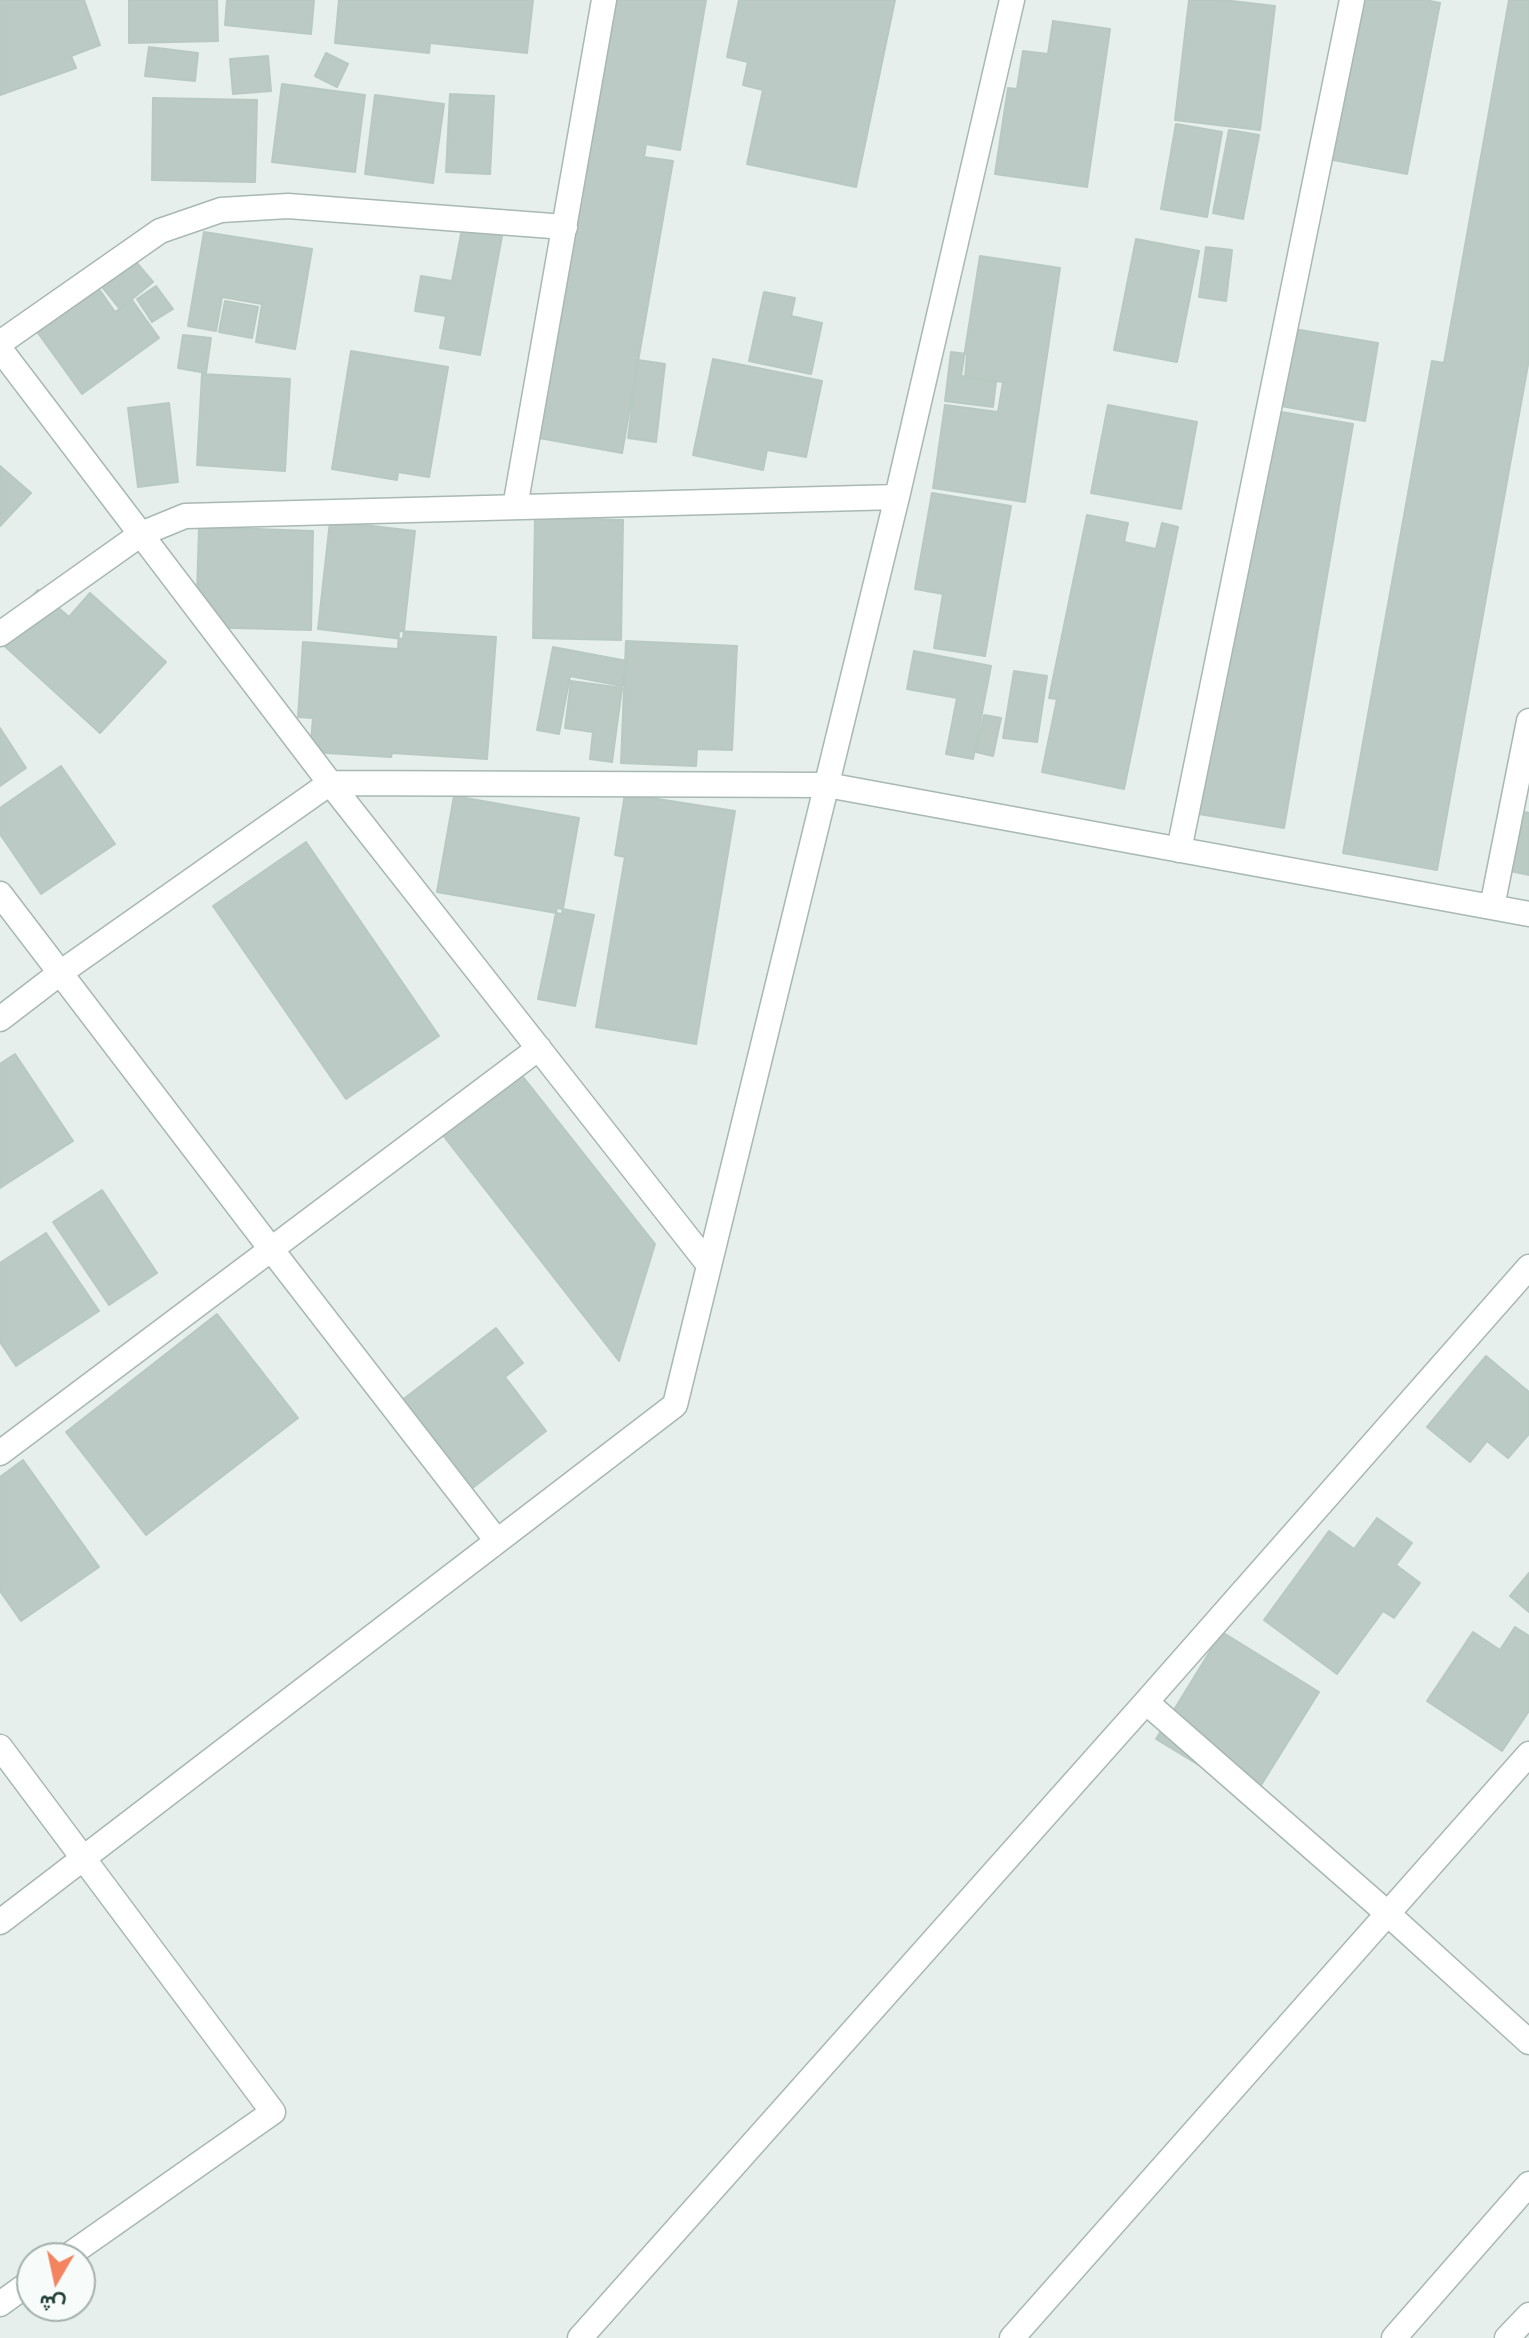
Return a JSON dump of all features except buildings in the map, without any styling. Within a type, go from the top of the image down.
[{"type":"street","points":[[515,507],[604,0]]},
{"type":"street","points":[[0,1922],[675,1405],[897,497],[1012,0]]},
{"type":"street","points":[[1179,850],[1352,0]]},
{"type":"street","points":[[565,227],[288,206],[221,210],[160,231],[0,346],[330,783],[709,1265]]},
{"type":"street","points":[[0,634],[141,534],[185,516],[897,497]]},
{"type":"street","points":[[1492,907],[1529,721]]},
{"type":"street","points":[[0,1019],[60,973],[330,783],[827,785],[1529,914]]},
{"type":"street","points":[[0,894],[497,1541]]},
{"type":"street","points":[[0,1453],[539,1048]]},
{"type":"street","points":[[580,2338],[1529,1267]]},
{"type":"street","points":[[1146,1702],[1529,2042]]},
{"type":"street","points":[[0,1747],[273,2112],[88,2242]]},
{"type":"street","points":[[1012,2338],[1529,1754]]},
{"type":"street","points":[[1394,2338],[1529,2184]]},
{"type":"street","points":[[1507,2338],[1529,2315]]}]
